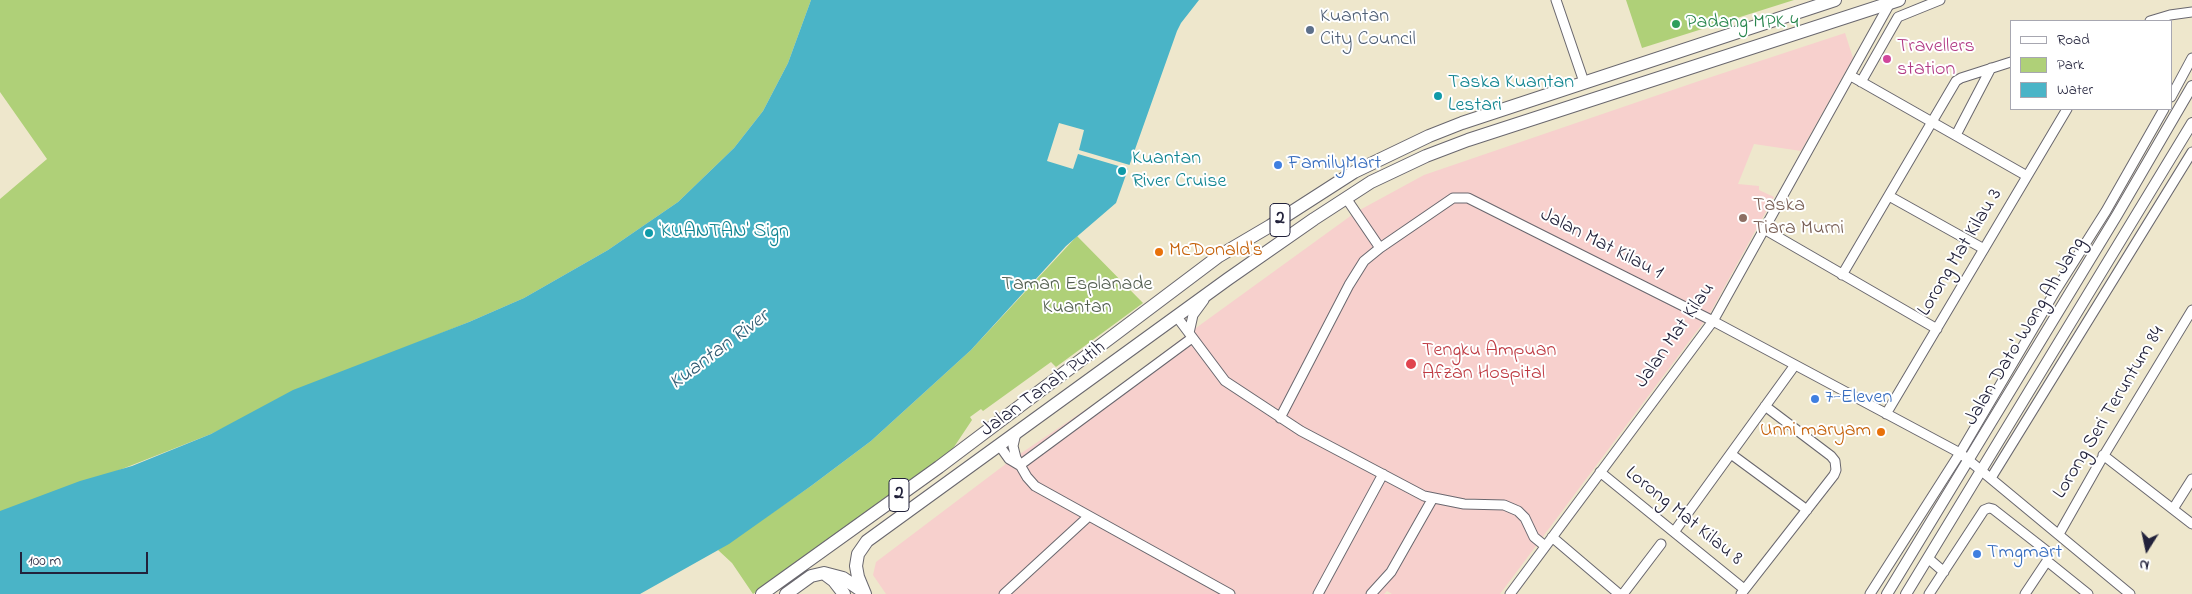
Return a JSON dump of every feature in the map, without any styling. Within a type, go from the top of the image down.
[{"type":"highway","name":"Jalan Tanah Putih","points":[[762,594],[973,442],[1220,256],[1335,183],[1375,160],[1462,123],[1835,0]]},
{"type":"highway","name":"Jalan Tanah Putih","points":[[864,593],[856,566],[862,547],[877,533],[1228,279],[1346,198],[1398,168],[1468,140],[1894,2]]},
{"type":"highway","points":[[1178,289],[1180,300],[1189,300],[1228,279]]},
{"type":"highway","points":[[973,442],[999,445],[1008,416]]},
{"type":"highway","points":[[824,573],[834,581],[844,594]]},
{"type":"highway","points":[[786,594],[811,576],[824,573],[843,578],[864,593]]},
{"type":"main road","name":"Jalan Dato' Wong Ah Jang","points":[[1887,594],[2117,215],[2191,88]]},
{"type":"main road","name":"Jalan Dato' Wong Ah Jang","points":[[1906,594],[2192,124]]},
{"type":"street","points":[[1556,0],[1584,82]]},
{"type":"street","points":[[1861,82],[1898,17],[1940,0]]},
{"type":"street","name":"Jalan Mat Kilau","points":[[1510,594],[1713,321],[1850,76],[1894,2]]},
{"type":"street","points":[[2153,20],[2170,15],[2192,12]]},
{"type":"street","points":[[2172,95],[2192,58]]},
{"type":"street","points":[[1842,275],[1956,81],[2010,62]]},
{"type":"street","points":[[1956,135],[1991,68]]},
{"type":"street","points":[[1850,76],[2027,176]]},
{"type":"street","points":[[2179,82],[2191,88]]},
{"type":"street","name":"Lorong Mat Kilau 3","points":[[1886,414],[2066,110]]},
{"type":"street","points":[[1870,594],[1960,453],[2056,290],[2106,211],[2163,110]]},
{"type":"street","points":[[1991,478],[2192,152]]},
{"type":"street","points":[[1889,196],[1984,249]]},
{"type":"street","points":[[1346,198],[1380,248]]},
{"type":"street","name":"Jalan Mat Kilau 1","points":[[1280,418],[1364,261],[1453,198],[1468,198],[1713,321],[1960,453],[2130,594]]},
{"type":"street","points":[[2106,211],[2117,215]]},
{"type":"street","points":[[1764,230],[1937,329]]},
{"type":"street","points":[[1020,465],[1191,335],[1193,315],[1211,292]]},
{"type":"street","name":"Lorong Seri Teruntum 84","points":[[2059,534],[2103,455],[2192,310]]},
{"type":"street","points":[[1177,317],[1225,381],[1280,418],[1416,493],[1464,504],[1504,504],[1518,511],[1525,518],[1534,537],[1545,546]]},
{"type":"street","points":[[1674,532],[1795,365]]},
{"type":"street","name":"Lorong Mat Kilau 8","points":[[1600,472],[1674,532],[1743,592],[1836,470],[1835,461],[1831,456],[1765,406]]},
{"type":"street","points":[[1016,433],[1013,446],[1020,465],[1035,486],[1230,594]]},
{"type":"street","points":[[999,445],[1010,459],[1020,465]]},
{"type":"street","points":[[1731,454],[1807,510]]},
{"type":"street","points":[[2103,455],[2192,524]]},
{"type":"street","points":[[1318,594],[1383,474]]},
{"type":"street","points":[[2173,509],[2192,479]]},
{"type":"street","points":[[1371,594],[1391,572],[1433,498]]},
{"type":"street","points":[[1930,594],[1984,510],[1989,508],[1993,509],[2048,552],[2047,561],[2025,594]]},
{"type":"street","points":[[1004,594],[1089,516]]},
{"type":"street","points":[[1912,527],[1924,534]]},
{"type":"street","points":[[1552,537],[1619,594]]},
{"type":"street","points":[[1623,594],[1661,544]]},
{"type":"street","points":[[1929,559],[1944,572]]},
{"type":"street","points":[[2047,561],[2088,594]]},
{"type":"street","points":[[1889,562],[1901,572]]},
{"type":"shaded area","name":"Tengku Ampuan Afzan Hospital","points":[[1845,33],[1853,58],[1801,151],[1754,144],[1738,184],[1759,186],[1759,190],[1774,197],[1709,315],[1500,594],[1392,594],[1387,591],[1384,594],[886,594],[873,575],[876,562],[1011,460],[1109,394],[1189,333],[1356,212],[1424,175]]},
{"type":"green space","points":[[0,0],[811,0],[788,63],[763,111],[734,148],[678,202],[608,250],[524,298],[324,380],[211,434],[0,517],[0,199],[47,159],[0,92]]},
{"type":"green space","name":"Padang MPK 4","points":[[1626,0],[1794,0],[1642,48]]},
{"type":"green space","name":"Taman Esplanade Kuantan","points":[[1077,236],[1143,303],[1056,367],[1051,362],[983,411],[981,409],[970,417],[972,420],[952,450],[753,594],[732,563],[718,550],[811,486],[871,441],[971,350]]},
{"type":"water","name":"Kuantan River","points":[[811,0],[1199,0],[1177,31],[1116,203],[1066,246],[971,350],[871,441],[811,486],[729,544],[640,594],[0,594],[0,511],[80,481],[132,466],[211,434],[293,390],[469,322],[524,298],[608,250],[678,202],[734,148],[763,111],[788,63]]},
{"type":"pier","points":[[1059,123],[1084,130],[1079,150],[1133,166],[1132,170],[1078,154],[1073,169],[1047,161]]},
{"type":"place","name":"Padang MPK 4","points":[[1676,24]]},
{"type":"place","name":"Kuantan City Council","points":[[1310,30]]},
{"type":"place","name":"Travellers station","points":[[1887,59]]},
{"type":"place","name":"Taska Kuantan Lestari","points":[[1438,96]]},
{"type":"place","name":"FamilyMart","points":[[1278,165]]},
{"type":"place","name":"Kuantan River Cruise","points":[[1122,171]]},
{"type":"place","name":"Taska Tiara Murni","points":[[1743,218]]},
{"type":"place","name":"'KUANTAN' Sign","points":[[649,233]]},
{"type":"place","name":"McDonald's","points":[[1159,252]]},
{"type":"place","name":"Tengku Ampuan Afzan Hospital","points":[[1411,364]]},
{"type":"place","name":"7-Eleven","points":[[1815,399]]},
{"type":"place","name":"Unni maryam","points":[[1881,432]]},
{"type":"place","name":"Tmgmart","points":[[1977,554]]}]
